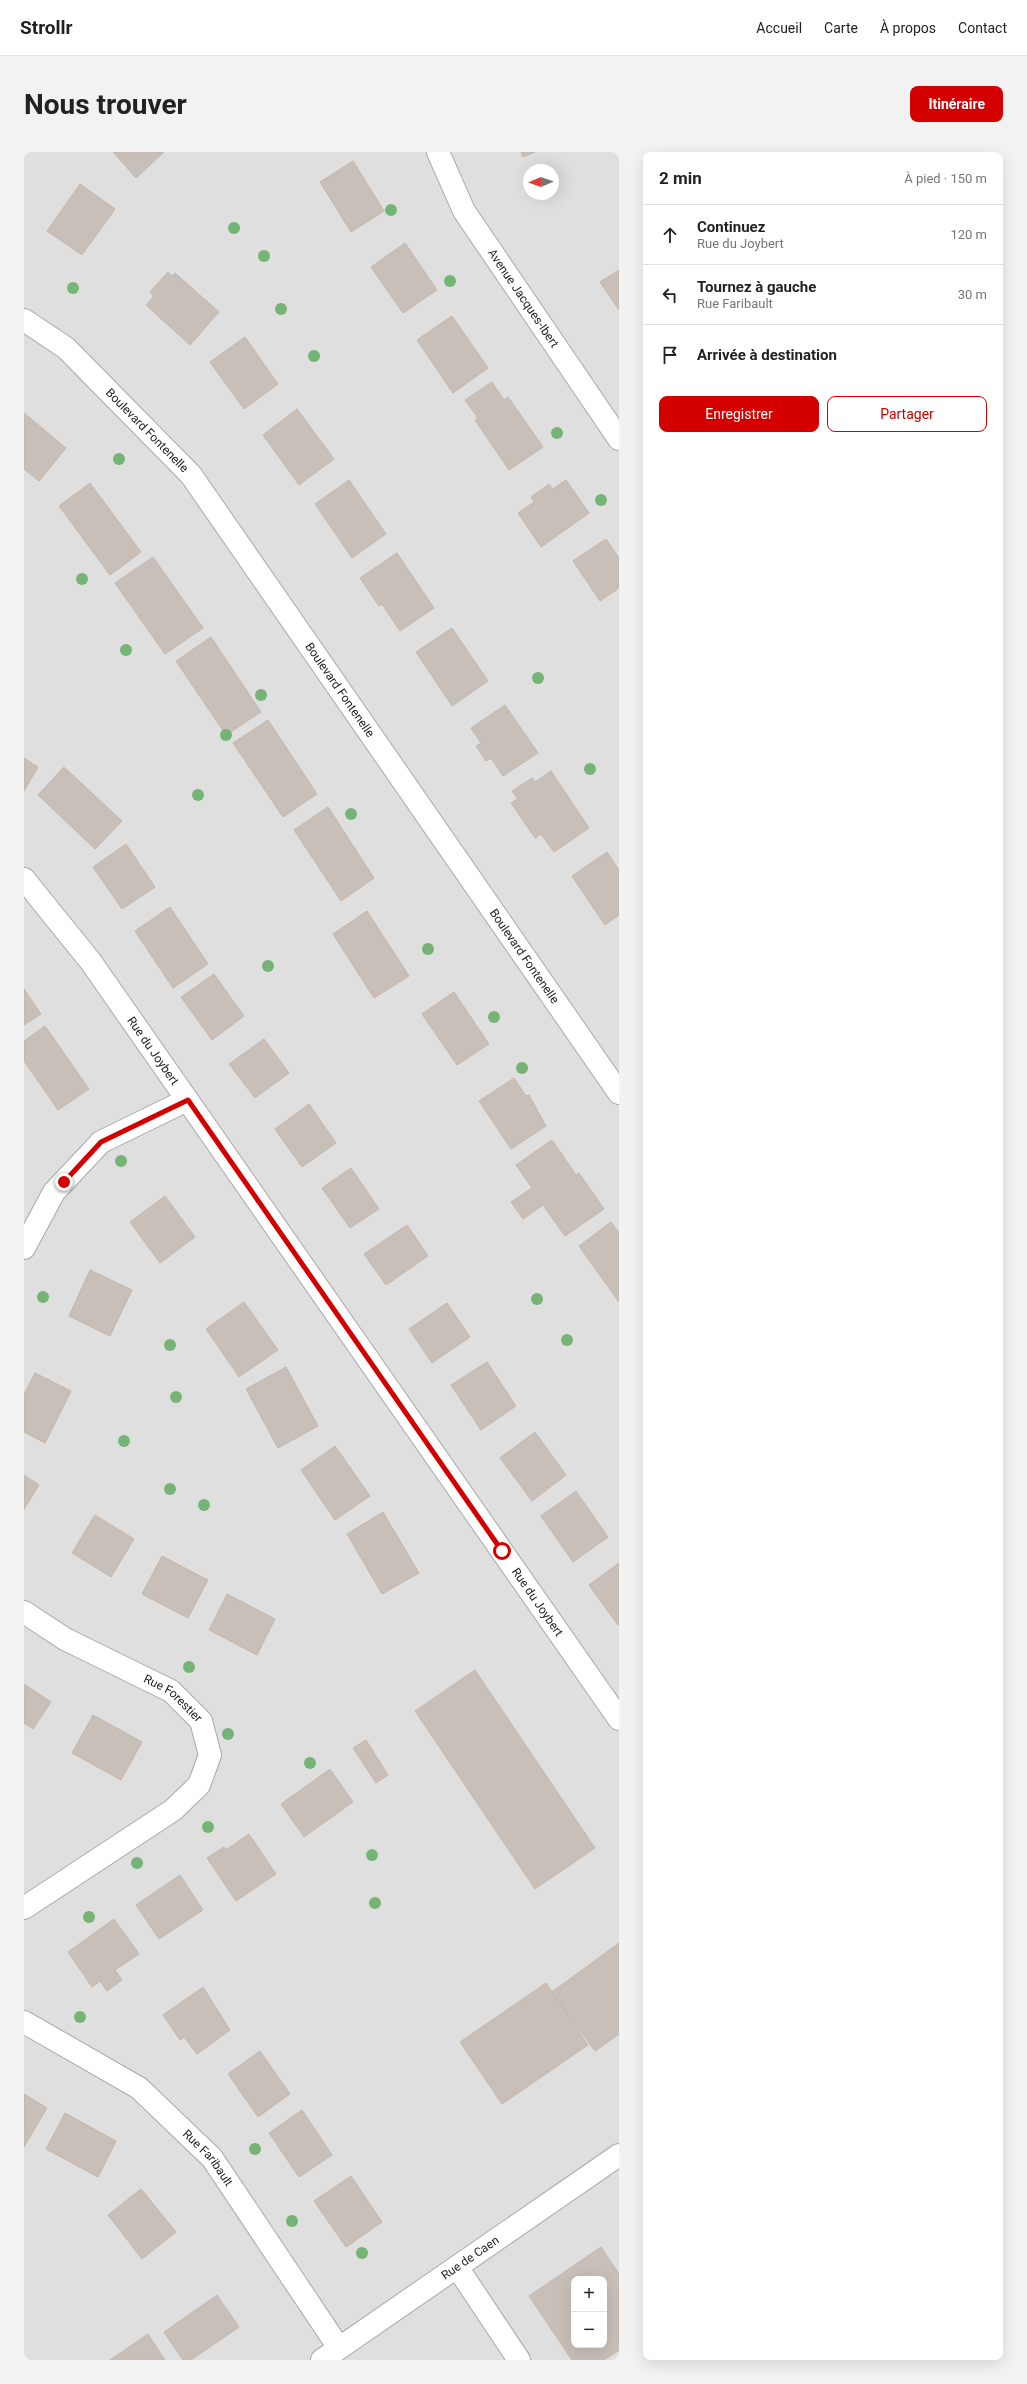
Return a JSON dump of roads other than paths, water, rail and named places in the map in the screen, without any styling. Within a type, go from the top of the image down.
[{"type":"street","name":"Avenue Jacques-Ibert","points":[[438,152],[464,211],[619,439]]},
{"type":"street","name":"Boulevard Fontenelle","points":[[24,320],[66,348],[191,475],[619,1093]]},
{"type":"street","name":"Rue du Joybert","points":[[24,879],[91,962],[619,1719]]},
{"type":"street","points":[[24,1248],[54,1192],[101,1142],[188,1100]]},
{"type":"street","name":"Rue Forestier","points":[[24,1612],[65,1639],[171,1691],[201,1721],[210,1755],[199,1785],[173,1810],[24,1908]]},
{"type":"street","name":"Rue Faribault","points":[[24,2022],[139,2088],[212,2158],[330,2354]]},
{"type":"street","name":"Rue de Caen","points":[[330,2354],[619,2155]]},
{"type":"street","points":[[457,2267],[520,2360]]}]
